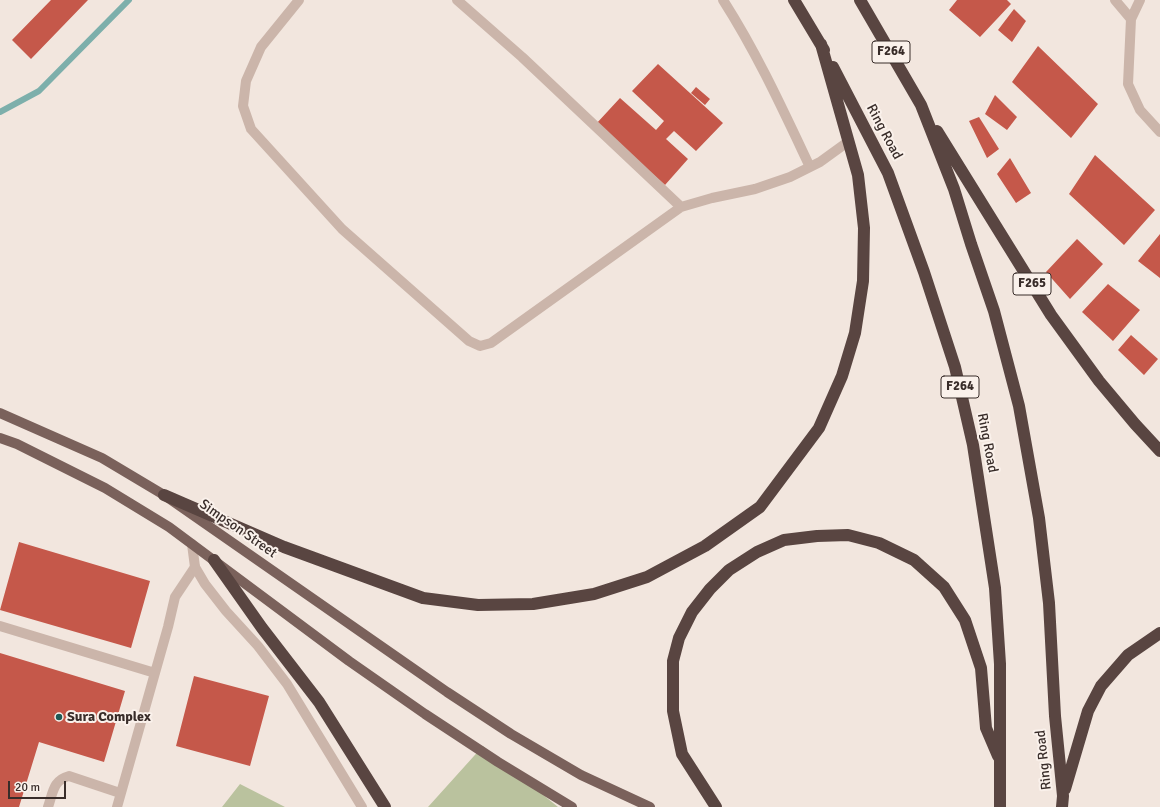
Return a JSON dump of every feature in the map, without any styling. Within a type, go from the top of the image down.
[{"type":"highway","name":"Ring Road","points":[[794,0],[821,44],[888,173],[924,272],[955,367],[973,444],[995,588],[1000,664],[1000,807]]},
{"type":"highway","name":"Ring Road","points":[[860,0],[921,105],[954,189],[994,311],[1019,406],[1039,518],[1049,603],[1055,716],[1062,801]]},
{"type":"highway","points":[[164,495],[284,547],[423,598],[478,605],[533,604],[594,594],[647,576],[705,546],[760,507],[819,428],[842,376],[855,333],[863,281],[864,228],[858,175],[821,44]]},
{"type":"highway","name":"F265","points":[[921,105],[1051,316],[1099,380],[1135,424],[1160,451]]},
{"type":"highway","points":[[716,807],[682,754],[673,712],[673,661],[679,638],[692,612],[710,589],[729,570],[757,552],[784,540],[848,534],[879,543],[914,560],[944,587],[965,620],[981,668],[986,728],[1000,759]]},
{"type":"highway","points":[[214,560],[262,628],[318,702],[385,807]]},
{"type":"highway","points":[[1062,801],[1088,710],[1101,686],[1128,655],[1160,634]]},
{"type":"main road","name":"Simpson Street","points":[[0,413],[102,458],[164,495],[446,692],[511,734],[581,776],[650,807]]},
{"type":"main road","points":[[0,438],[17,444],[105,488],[169,527],[343,656],[425,714],[498,762],[572,807]]},
{"type":"street","points":[[299,0],[262,47],[246,81],[243,106],[251,129],[342,229],[469,341],[480,346],[492,343],[681,207],[755,188],[790,177],[820,162],[848,141]]},
{"type":"street","points":[[457,0],[522,57],[681,207]]},
{"type":"street","points":[[723,0],[746,37],[775,93],[810,167]]},
{"type":"street","points":[[1115,0],[1131,19]]},
{"type":"street","points":[[1140,0],[1131,19],[1128,84],[1140,110],[1160,132]]},
{"type":"street","points":[[192,544],[195,567],[205,584],[226,611],[258,646],[287,684],[362,807]]},
{"type":"street","points":[[116,807],[168,628],[175,597],[195,567]]},
{"type":"street","points":[[0,626],[154,673]]},
{"type":"street","points":[[48,807],[56,784],[61,778],[69,776],[120,793]]},
{"type":"green space","points":[[483,746],[558,807],[428,807]]},
{"type":"green space","points":[[240,784],[285,807],[222,807]]},
{"type":"building","points":[[51,0],[88,0],[31,59],[12,40]]},
{"type":"building","points":[[957,0],[1007,0],[1011,4],[980,37],[949,10]]},
{"type":"building","points":[[1014,9],[1026,21],[1012,42],[998,30]]},
{"type":"building","points":[[1038,46],[1098,104],[1071,138],[1012,82]]},
{"type":"building","points":[[658,64],[723,123],[696,151],[674,131],[666,139],[688,159],[665,185],[596,124],[620,98],[656,130],[664,121],[632,91]]},
{"type":"building","points":[[696,87],[710,99],[705,105],[691,93]]},
{"type":"building","points":[[995,95],[1017,117],[1007,130],[985,114]]},
{"type":"building","points":[[979,117],[999,149],[987,158],[969,121]]},
{"type":"building","points":[[1095,155],[1155,210],[1124,245],[1069,194]]},
{"type":"building","points":[[1010,158],[1031,193],[1016,203],[997,174]]},
{"type":"building","points":[[1160,234],[1160,278],[1138,261]]},
{"type":"building","points":[[1077,239],[1103,264],[1070,299],[1046,272]]},
{"type":"building","points":[[1108,284],[1140,310],[1113,341],[1082,312]]},
{"type":"building","points":[[1131,335],[1158,359],[1144,375],[1118,350]]},
{"type":"building","points":[[19,542],[150,581],[131,648],[0,610]]},
{"type":"building","name":"Sura Complex","points":[[0,653],[125,691],[104,762],[39,742],[19,807],[0,807]]},
{"type":"building","points":[[194,676],[269,696],[250,766],[176,746]]},
{"type":"waterway","points":[[0,112],[39,91],[129,0]]},
{"type":"place","name":"Sura Complex","points":[[59,717]]}]
